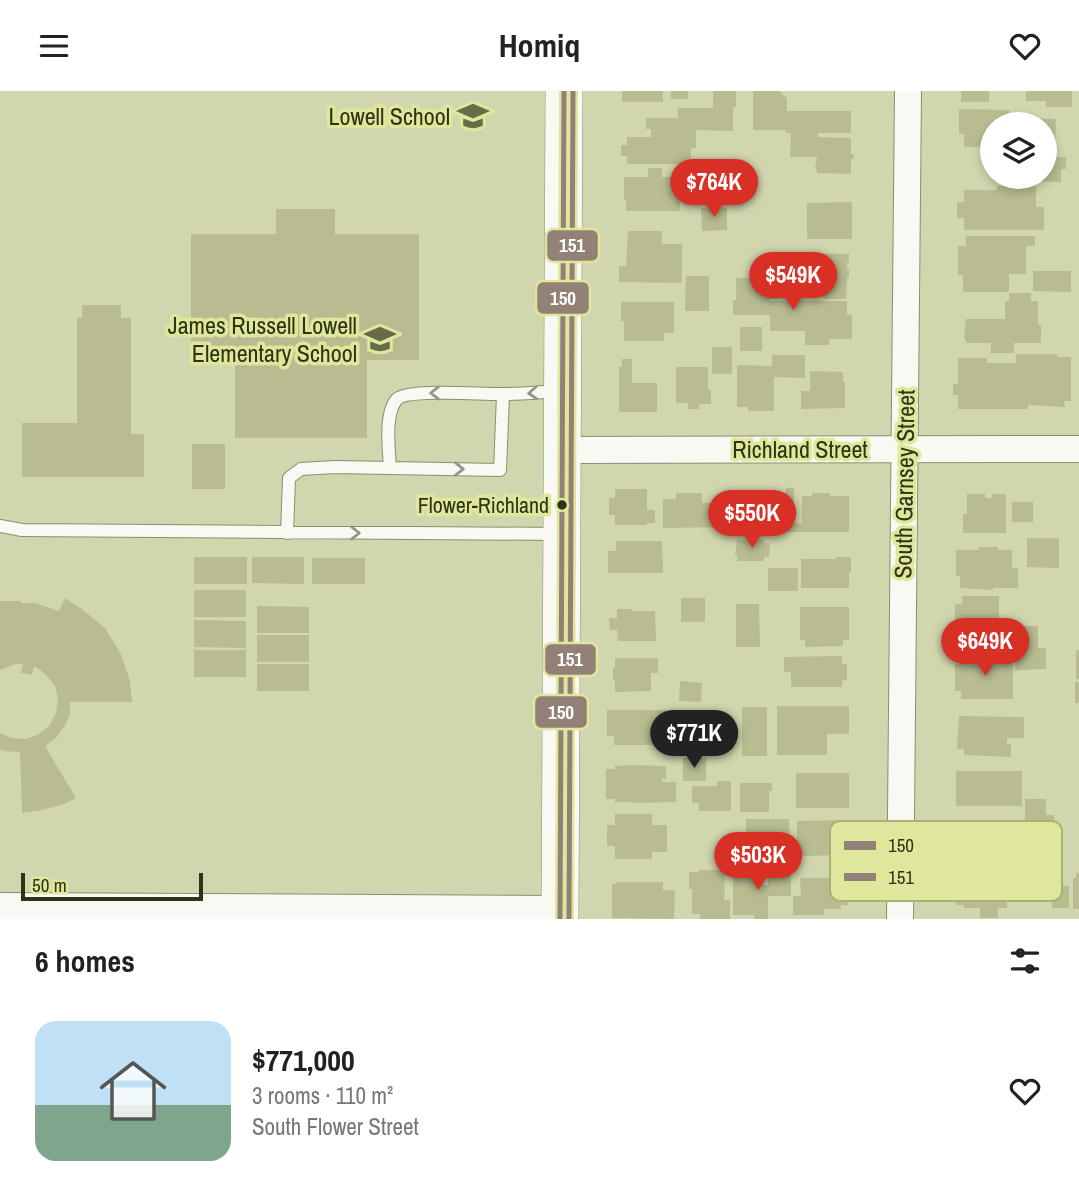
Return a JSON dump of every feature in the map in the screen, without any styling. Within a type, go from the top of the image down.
[{"type":"street","points":[[0,906],[54,913],[560,914],[564,91]]},
{"type":"street","name":"South Garnsey Street","points":[[901,821],[908,91]]},
{"type":"street","name":"Richland Street","points":[[562,450],[1079,449]]},
{"type":"street","name":"South Garnsey Street","points":[[900,901],[900,919]]},
{"type":"lane","points":[[390,468],[388,439],[391,409],[398,398],[408,394],[428,393],[503,394],[562,391]]},
{"type":"lane","points":[[287,533],[289,478],[301,468],[499,470],[503,394]]},
{"type":"lane","points":[[0,526],[22,530],[562,534]]},
{"type":"building","points":[[622,91],[663,91],[663,102],[622,102]]},
{"type":"building","points":[[671,91],[688,91],[688,99],[671,99]]},
{"type":"building","points":[[713,91],[736,91],[733,131],[696,130],[696,148],[691,148],[691,164],[627,164],[627,156],[621,156],[621,145],[627,145],[627,137],[651,137],[651,129],[646,129],[646,118],[678,118],[678,108],[713,108]]},
{"type":"building","points":[[753,91],[779,91],[787,98],[787,111],[851,111],[851,133],[818,133],[818,137],[851,138],[851,154],[854,154],[854,159],[851,159],[851,174],[817,173],[817,157],[790,157],[791,133],[786,133],[786,130],[753,130]]},
{"type":"building","points":[[961,91],[989,91],[989,102],[961,102]]},
{"type":"building","points":[[1026,91],[1072,91],[1072,107],[1046,107],[1046,101],[1026,101]]},
{"type":"building","points":[[959,109],[1009,110],[980,112],[980,147],[964,147],[964,134],[959,134]]},
{"type":"building","points":[[1057,157],[1066,157],[1066,169],[1061,169],[1061,182],[1057,182]]},
{"type":"building","points":[[648,168],[662,168],[662,177],[680,177],[680,211],[626,211],[624,177],[648,177]]},
{"type":"building","points":[[684,170],[728,170],[728,205],[684,205]]},
{"type":"building","points":[[1036,189],[1036,207],[1044,207],[1044,230],[964,230],[964,218],[957,218],[957,202],[964,202],[964,190]]},
{"type":"building","points":[[852,202],[852,239],[807,239],[807,203]]},
{"type":"building","points":[[701,208],[727,208],[727,230],[702,231]]},
{"type":"building","points":[[276,209],[335,209],[335,234],[419,234],[419,360],[367,360],[367,438],[235,438],[235,362],[191,362],[191,234],[276,234]]},
{"type":"building","points":[[628,231],[662,231],[662,244],[682,244],[682,283],[619,282],[619,266],[626,266]]},
{"type":"building","points":[[966,236],[1035,236],[1035,246],[1026,246],[1026,274],[1009,274],[1009,292],[963,292],[963,275],[958,275],[958,246],[966,246]]},
{"type":"building","points":[[786,253],[849,254],[846,299],[823,299],[823,285],[786,284]]},
{"type":"building","points":[[1033,271],[1071,271],[1071,292],[1033,291]]},
{"type":"building","points":[[686,276],[709,276],[709,311],[685,311]]},
{"type":"building","points":[[736,278],[778,278],[778,299],[770,301],[847,301],[847,315],[852,315],[852,339],[829,339],[829,345],[805,345],[805,331],[770,331],[770,315],[733,315]]},
{"type":"building","points":[[1009,293],[1031,293],[1031,301],[1038,301],[1041,343],[1014,343],[1014,353],[991,353],[991,343],[966,343],[966,319],[1005,319],[1005,301],[1009,301]]},
{"type":"building","points":[[621,302],[674,302],[674,333],[664,333],[664,341],[624,341]]},
{"type":"building","points":[[82,305],[121,305],[121,318],[131,318],[131,434],[144,434],[144,477],[22,477],[22,423],[77,423],[77,318],[82,318]]},
{"type":"building","points":[[740,327],[762,327],[762,351],[740,351]]},
{"type":"building","points":[[712,347],[732,347],[732,374],[712,374]]},
{"type":"building","points":[[1016,354],[1057,354],[1057,357],[1071,357],[1071,401],[1064,401],[1065,407],[1028,405],[1028,409],[958,409],[958,395],[953,395],[953,384],[958,384],[958,358],[987,358],[987,363],[1016,363]]},
{"type":"building","points":[[772,355],[805,355],[805,378],[774,377],[774,411],[748,411],[748,407],[737,407],[737,365],[772,366]]},
{"type":"building","points":[[622,359],[632,359],[632,383],[657,383],[657,412],[619,412],[619,367],[622,367]]},
{"type":"building","points":[[676,367],[708,367],[711,404],[699,404],[699,409],[688,409],[688,403],[676,403]]},
{"type":"building","points":[[810,371],[843,372],[845,408],[801,409],[801,391],[810,391]]},
{"type":"building","points":[[192,444],[225,444],[225,489],[192,489]]},
{"type":"building","points":[[786,488],[794,488],[794,523],[802,524],[802,496],[830,493],[830,496],[849,496],[849,532],[769,532],[769,493],[786,493]]},
{"type":"building","points":[[615,489],[647,489],[647,510],[655,510],[655,523],[615,525],[615,515],[609,515],[609,498],[615,498]]},
{"type":"building","points":[[676,493],[702,493],[702,503],[724,503],[724,527],[663,528],[663,499],[676,499]]},
{"type":"building","points":[[967,494],[985,494],[985,498],[992,498],[992,494],[1006,494],[1006,533],[963,533]]},
{"type":"building","points":[[736,498],[757,498],[757,518],[736,518]]},
{"type":"building","points":[[1012,502],[1033,502],[1033,522],[1012,522]]},
{"type":"building","points":[[1027,538],[1059,538],[1059,568],[1027,567]]},
{"type":"building","points":[[737,540],[764,540],[764,543],[770,543],[769,557],[764,557],[764,561],[737,561]]},
{"type":"building","points":[[616,541],[662,541],[663,573],[608,573],[608,551],[616,551]]},
{"type":"building","points":[[979,547],[1012,550],[1012,568],[1018,568],[1018,588],[960,588],[960,576],[956,576],[956,550],[979,550]]},
{"type":"building","points":[[194,557],[247,557],[247,584],[194,584]]},
{"type":"building","points":[[252,557],[304,557],[304,584],[252,583]]},
{"type":"building","points":[[851,557],[849,588],[801,588],[801,559]]},
{"type":"building","points":[[312,558],[365,558],[365,584],[312,584]]},
{"type":"building","points":[[768,568],[798,568],[798,591],[768,591]]},
{"type":"building","points":[[194,590],[246,590],[246,617],[194,617]]},
{"type":"building","points":[[962,596],[999,596],[999,639],[961,639],[961,631],[955,631],[955,604],[962,604]]},
{"type":"building","points":[[65,598],[105,628],[121,654],[130,681],[132,702],[70,702],[70,715],[64,727],[56,738],[45,746],[76,798],[64,804],[22,813],[20,752],[0,749],[0,733],[12,738],[26,739],[39,734],[49,726],[56,713],[58,699],[55,686],[39,669],[34,667],[32,675],[21,673],[23,664],[0,670],[0,601],[35,603],[59,611]]},
{"type":"building","points":[[681,598],[705,598],[705,622],[681,622]]},
{"type":"building","points":[[736,604],[759,604],[760,647],[736,647]]},
{"type":"building","points":[[257,606],[309,607],[309,633],[257,633]]},
{"type":"building","points":[[800,607],[849,607],[849,640],[843,640],[843,646],[805,647],[805,640],[800,640]]},
{"type":"building","points":[[617,609],[655,611],[656,641],[618,641],[617,630],[610,630],[609,618],[617,618]]},
{"type":"building","points":[[194,620],[246,621],[246,648],[194,647]]},
{"type":"building","points":[[1016,626],[1038,626],[1038,648],[1046,648],[1046,669],[1015,670]]},
{"type":"building","points":[[257,635],[309,635],[309,662],[257,662]]},
{"type":"building","points":[[194,650],[246,650],[246,677],[194,677]]},
{"type":"building","points":[[1076,650],[1079,650],[1079,679],[1076,679]]},
{"type":"building","points":[[842,656],[842,664],[847,664],[847,680],[842,680],[842,687],[791,687],[791,672],[784,672],[784,657]]},
{"type":"building","points":[[961,656],[1013,656],[1013,699],[961,699],[961,691],[955,691],[955,664],[961,664]]},
{"type":"building","points":[[615,658],[658,658],[658,673],[651,673],[651,691],[615,692]]},
{"type":"building","points":[[257,664],[309,664],[309,691],[257,691]]},
{"type":"building","points":[[680,681],[702,683],[701,702],[679,701]]},
{"type":"building","points":[[1075,682],[1079,682],[1079,703],[1075,703]]},
{"type":"building","points":[[777,706],[849,706],[849,734],[827,734],[827,755],[777,755]]},
{"type":"building","points":[[742,707],[767,707],[767,756],[742,756]]},
{"type":"building","points":[[607,710],[666,710],[666,745],[614,745],[614,736],[607,736]]},
{"type":"building","points":[[959,716],[1024,717],[1024,738],[1007,738],[1007,744],[1011,744],[1011,757],[964,755],[964,749],[957,749]]},
{"type":"building","points":[[683,758],[706,758],[706,781],[683,781]]},
{"type":"building","points":[[630,765],[666,766],[666,779],[662,779],[662,782],[676,782],[676,802],[634,803],[606,799],[606,769]]},
{"type":"building","points":[[956,771],[1022,771],[1022,806],[956,806]]},
{"type":"building","points":[[796,773],[849,773],[849,808],[796,808]]},
{"type":"building","points":[[717,781],[731,781],[731,811],[699,811],[699,803],[692,803],[692,786],[717,786]]},
{"type":"building","points":[[740,783],[772,783],[772,791],[769,791],[769,812],[740,812]]},
{"type":"building","points":[[1025,799],[1046,799],[1046,815],[1054,815],[1054,821],[1025,821]]},
{"type":"building","points":[[615,814],[652,814],[652,825],[667,825],[667,852],[652,852],[652,859],[615,859],[615,846],[607,846],[607,825],[615,825]]},
{"type":"building","points":[[746,819],[789,819],[790,845],[746,845]]},
{"type":"building","points":[[848,820],[830,821],[830,855],[797,856],[797,821]]},
{"type":"building","points":[[725,870],[724,900],[730,900],[730,919],[700,919],[700,914],[692,914],[689,872]]},
{"type":"building","points":[[733,872],[763,872],[763,885],[768,885],[768,872],[791,872],[791,896],[768,896],[768,919],[754,919],[754,915],[733,915]]},
{"type":"building","points":[[1076,873],[1079,873],[1079,909],[1073,909],[1073,878],[1076,878]]},
{"type":"building","points":[[800,878],[830,878],[830,901],[848,901],[848,905],[841,905],[841,909],[824,909],[824,915],[793,915],[793,896],[801,896]]},
{"type":"building","points":[[663,882],[663,890],[675,890],[674,919],[612,918],[612,884]]},
{"type":"building","points":[[1062,886],[1069,886],[1069,908],[1052,908],[1052,901],[1062,901]]},
{"type":"building","points":[[956,901],[1007,901],[1007,908],[998,908],[998,918],[980,918],[980,908],[956,905]]},
{"type":"transit line","name":"150","points":[[560,919],[564,91]]},
{"type":"transit line","name":"151","points":[[569,919],[573,91]]},
{"type":"place","name":"Lowell School","points":[[473,116]]},
{"type":"place","name":"James Russell Lowell Elementary School","points":[[380,339]]},
{"type":"place","name":"Flower-Richland","points":[[562,505]]}]
